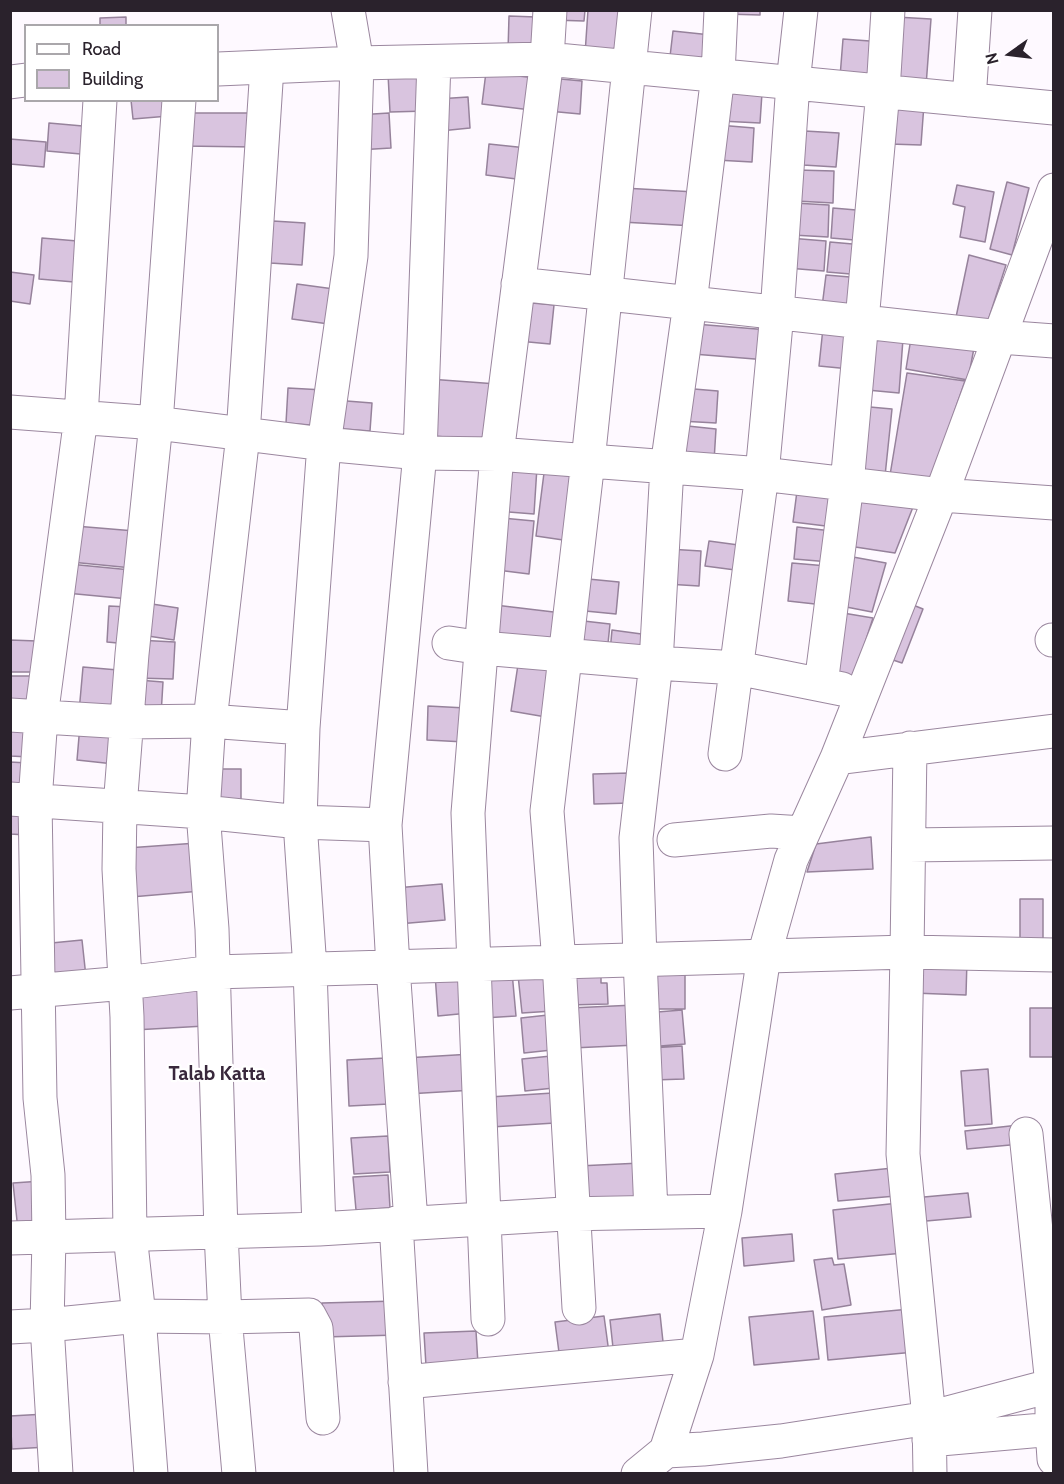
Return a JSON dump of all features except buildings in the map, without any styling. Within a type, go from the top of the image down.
[{"type":"street","points":[[319,1229],[310,969],[300,822],[303,729],[324,444],[351,256],[357,63],[348,10]]},
{"type":"street","points":[[488,1319],[468,813],[497,454],[547,59],[550,10]]},
{"type":"street","points":[[579,1308],[559,962],[547,811],[588,460],[635,10]]},
{"type":"street","points":[[651,1212],[636,838],[656,663],[667,467],[718,75],[721,10]]},
{"type":"street","points":[[725,754],[762,474],[777,313],[793,83],[801,10]]},
{"type":"street","points":[[821,684],[847,484],[883,91],[888,10]]},
{"type":"street","points":[[969,100],[975,10]]},
{"type":"street","points":[[219,69],[547,59],[1053,108]]},
{"type":"street","points":[[411,1473],[405,1382],[404,1223],[385,825],[420,453],[434,62]]},
{"type":"street","points":[[239,1473],[225,1317],[214,972],[203,812],[209,721],[243,435],[267,67]]},
{"type":"street","points":[[56,1473],[47,1325],[48,1175],[40,1098],[24,992],[23,800],[26,716],[81,417],[100,102]]},
{"type":"street","points":[[151,1473],[139,1316],[130,1235],[125,982],[119,869],[120,807],[126,722],[156,423],[179,102]]},
{"type":"street","points":[[638,1473],[666,1451],[697,1355],[725,1210],[764,956],[791,860],[837,758],[1000,337],[1045,240],[1053,190]]},
{"type":"street","points":[[518,284],[1053,341]]},
{"type":"street","points":[[10,412],[156,423],[243,435],[420,453],[497,454],[588,460],[762,474],[940,495],[1053,503]]},
{"type":"street","points":[[449,643],[482,648],[737,668],[862,694]]},
{"type":"street","points":[[26,716],[126,722],[209,721],[303,729]]},
{"type":"street","points":[[837,758],[1053,731]]},
{"type":"street","points":[[910,748],[903,1154],[929,1429],[930,1473]]},
{"type":"street","points":[[23,800],[203,812],[300,822],[385,825]]},
{"type":"street","points":[[674,840],[771,831],[803,834]]},
{"type":"street","points":[[909,845],[1053,843]]},
{"type":"street","points":[[24,992],[214,972],[908,952],[1053,955]]},
{"type":"street","points":[[666,1451],[703,1461],[781,1441],[929,1429],[1053,1439],[1053,1385],[1026,1134]]},
{"type":"street","points":[[10,1238],[319,1229],[564,1214],[725,1210]]},
{"type":"street","points":[[10,1327],[139,1316],[309,1315],[316,1328],[323,1418]]},
{"type":"street","points":[[405,1382],[697,1355]]},
{"type":"street","points":[[929,1429],[1053,1385]]},
{"type":"district","name":"Talab Katta","points":[[217,1074]]}]
